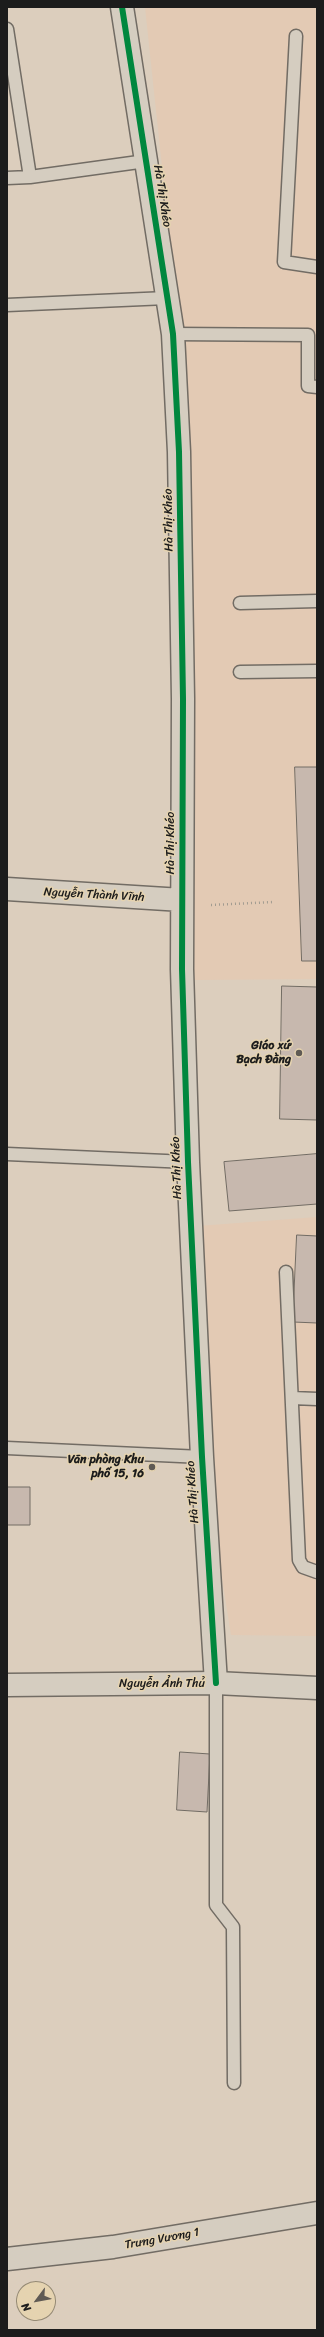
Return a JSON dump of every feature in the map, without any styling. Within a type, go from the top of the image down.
[{"type":"street","name":"Hà Thị Khéo","points":[[122,7],[173,334],[179,452],[183,683],[182,969],[188,1162],[202,1457],[216,1683]]},
{"type":"street","name":"Nguyễn Thành Vĩnh","points":[[7,890],[182,903]]},
{"type":"street","name":"Nguyễn Ảnh Thủ","points":[[7,1685],[216,1683],[317,1688]]},
{"type":"street","name":"Trưng Vương 1","points":[[7,2259],[114,2247],[317,2213]]},
{"type":"lane","points":[[7,29],[9,58],[30,177]]},
{"type":"lane","points":[[296,36],[284,262],[317,266]]},
{"type":"lane","points":[[7,178],[30,177],[146,161]]},
{"type":"lane","points":[[7,305],[167,298]]},
{"type":"lane","points":[[173,334],[308,335],[308,386],[317,387]]},
{"type":"lane","points":[[240,603],[317,601]]},
{"type":"lane","points":[[240,672],[317,671]]},
{"type":"lane","points":[[7,1154],[188,1162]]},
{"type":"lane","points":[[286,1272],[299,1560],[304,1567],[317,1572]]},
{"type":"lane","points":[[292,1398],[317,1399]]},
{"type":"lane","points":[[7,1448],[202,1457]]},
{"type":"lane","points":[[216,1683],[216,1905],[233,1927],[234,2083]]},
{"type":"path","points":[[182,903],[274,902]]},
{"type":"shaded area","points":[[145,7],[317,7],[317,979],[194,980],[184,374]]},
{"type":"shaded area","points":[[317,1217],[317,1636],[231,1635],[213,1521],[198,1226]]},
{"type":"building","points":[[295,767],[317,767],[317,961],[302,961]]},
{"type":"building","name":"Giáo xứ Bạch Đằng","points":[[282,986],[317,987],[317,1120],[280,1119]]},
{"type":"building","points":[[317,1154],[317,1204],[229,1211],[224,1162]]},
{"type":"building","points":[[297,1235],[317,1236],[317,1323],[293,1322]]},
{"type":"building","points":[[7,1487],[30,1487],[30,1525],[7,1525]]},
{"type":"building","points":[[180,1752],[210,1754],[207,1812],[177,1810]]},
{"type":"cycle path","points":[[122,7],[173,334],[179,452],[183,699],[182,969],[188,1162],[202,1457],[216,1683]]},
{"type":"place","name":"Giáo xứ Bạch Đằng","points":[[299,1053]]},
{"type":"place","name":"Văn phòng Khu phố 15, 16","points":[[152,1467]]}]
